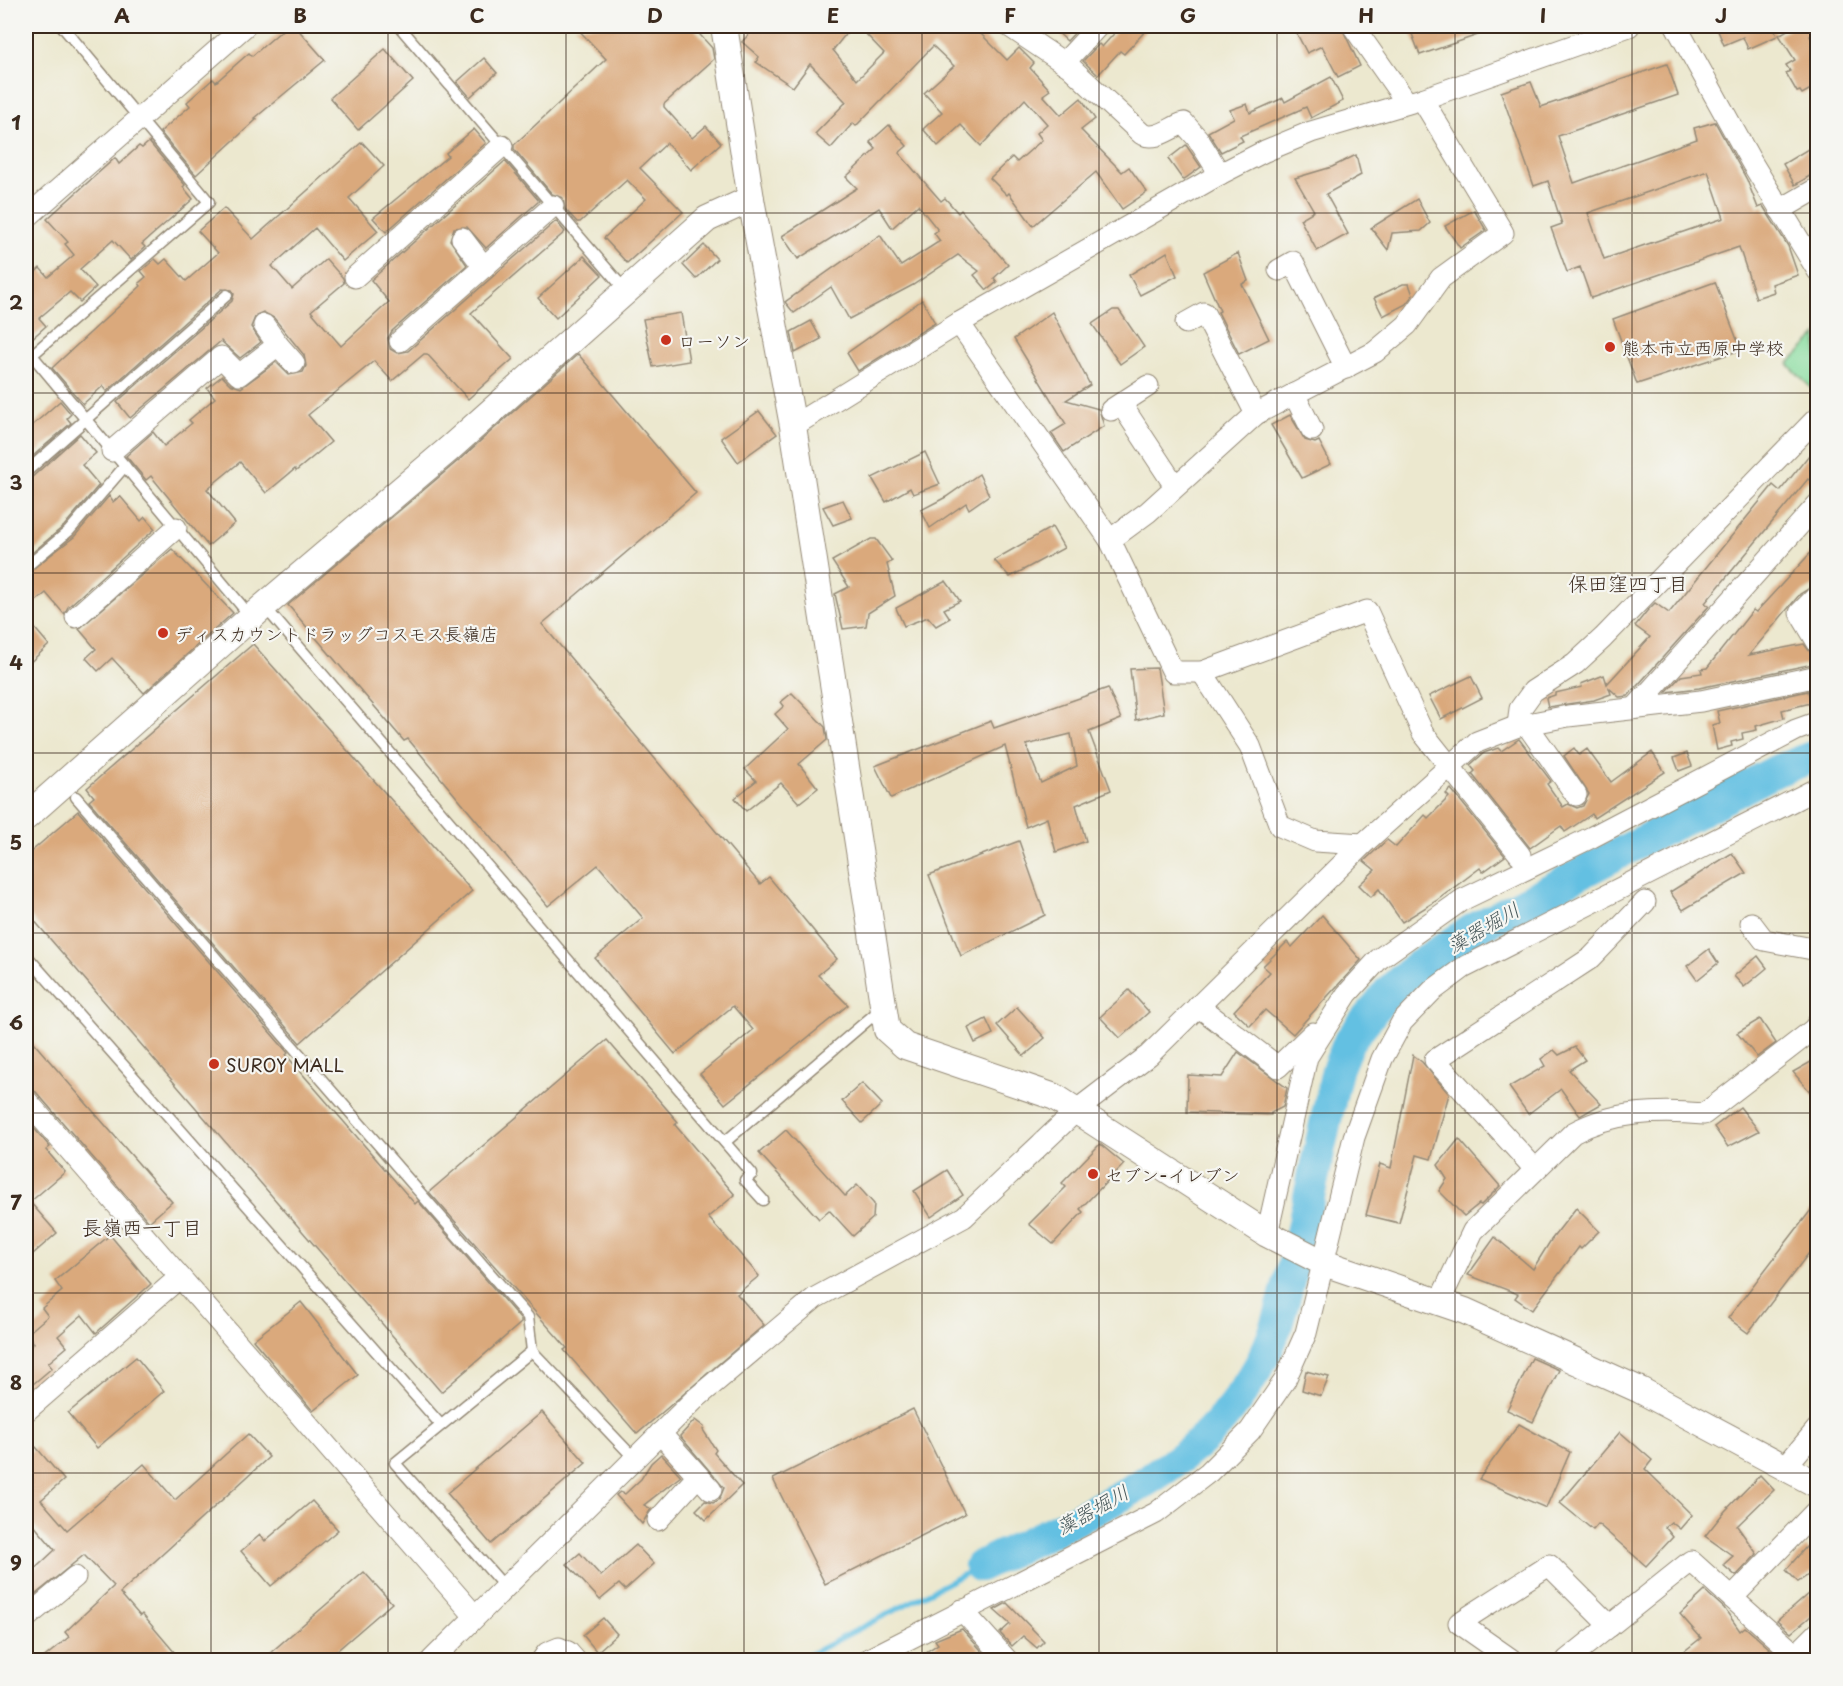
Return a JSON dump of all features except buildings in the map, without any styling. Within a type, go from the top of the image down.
[{"type":"street","points":[[26,218],[139,116],[245,26]]},
{"type":"street","points":[[724,26],[751,199],[793,426],[887,1030],[905,1046],[1055,1097],[1267,1234],[1324,1263],[1465,1311],[1640,1390],[1818,1485]]},
{"type":"street","points":[[1009,26],[1064,63],[1142,134],[1149,137],[1156,136],[1184,123],[1198,139],[1220,174]]},
{"type":"street","points":[[1064,63],[1098,26]]},
{"type":"street","points":[[1110,540],[1148,512],[1256,414],[1375,352],[1407,325],[1441,278],[1503,233],[1414,100],[1353,26]]},
{"type":"street","points":[[793,426],[959,323],[1220,174],[1265,151],[1311,132],[1414,100],[1629,26]]},
{"type":"street","points":[[1676,26],[1780,210],[1818,271]]},
{"type":"street","points":[[356,277],[502,146]]},
{"type":"street","points":[[1780,210],[1818,188]]},
{"type":"street","points":[[26,817],[258,612],[449,449],[707,219],[751,199]]},
{"type":"street","points":[[400,341],[553,206]]},
{"type":"street","points":[[462,238],[484,267]]},
{"type":"street","points":[[1293,262],[1346,368]]},
{"type":"street","points":[[1186,323],[1204,313],[1256,414]]},
{"type":"street","points":[[959,323],[1110,540],[1173,672],[1202,672],[1367,611],[1424,732],[1520,855]]},
{"type":"street","points":[[264,325],[294,363]]},
{"type":"street","points":[[119,459],[221,357],[239,375],[278,345]]},
{"type":"street","points":[[1148,386],[1115,408],[1175,486]]},
{"type":"street","points":[[1294,394],[1312,430]]},
{"type":"street","points":[[1576,795],[1523,725],[1520,709],[1528,696],[1575,664],[1603,638],[1813,429]]},
{"type":"street","points":[[1635,708],[1818,504]]},
{"type":"street","points":[[76,617],[176,528]]},
{"type":"street","points":[[1818,595],[1800,613],[1818,643]]},
{"type":"street","points":[[1202,672],[1250,746],[1280,826],[1315,841],[1363,844]]},
{"type":"street","points":[[432,1660],[474,1615],[694,1400],[815,1298],[964,1217],[1077,1110],[1149,1055],[1363,844],[1477,742],[1523,725],[1568,716],[1701,701],[1818,676]]},
{"type":"street","points":[[1267,1234],[1307,1057],[1347,994],[1379,959],[1462,900],[1592,837],[1796,730],[1818,722]]},
{"type":"street","points":[[876,1659],[962,1610],[1156,1513],[1209,1472],[1250,1431],[1285,1380],[1306,1333],[1354,1137],[1383,1059],[1402,1022],[1432,991],[1463,968],[1818,788]]},
{"type":"street","points":[[1535,1169],[1435,1060],[1591,958],[1645,902]]},
{"type":"street","points":[[1750,923],[1764,940],[1818,950]]},
{"type":"street","points":[[1198,1006],[1278,1067],[1337,1010]]},
{"type":"street","points":[[1439,1303],[1473,1231],[1573,1133],[1592,1123],[1666,1111],[1704,1114],[1814,1029],[1818,1023]]},
{"type":"street","points":[[26,1100],[474,1615]]},
{"type":"street","points":[[26,1411],[180,1276]]},
{"type":"street","points":[[1786,1466],[1818,1428]]},
{"type":"street","points":[[658,1520],[705,1483],[660,1433]]},
{"type":"street","points":[[1732,1598],[1818,1509]]},
{"type":"street","points":[[1567,1660],[1691,1561],[1793,1658],[1818,1633]]},
{"type":"street","points":[[1512,1660],[1459,1623],[1549,1565],[1610,1626]]},
{"type":"street","points":[[26,1618],[75,1577]]},
{"type":"street","points":[[962,1610],[1007,1660]]},
{"type":"street","points":[[542,1660],[547,1653],[559,1648],[568,1652],[574,1660]]},
{"type":"lane","points":[[62,26],[209,202],[29,352],[176,528],[258,612],[725,1142],[752,1174],[745,1180],[763,1200]]},
{"type":"lane","points":[[399,26],[625,290]]},
{"type":"lane","points":[[26,472],[227,295]]},
{"type":"lane","points":[[26,567],[69,531],[119,459]]},
{"type":"lane","points":[[75,797],[528,1317],[532,1351],[634,1458]]},
{"type":"lane","points":[[26,956],[441,1425]]},
{"type":"lane","points":[[725,1142],[882,1008]]},
{"type":"lane","points":[[504,1586],[394,1463],[532,1351]]},
{"type":"green space","points":[[1817,335],[1817,388],[1814,391],[1788,364]]},
{"type":"waterway","name":"藻器堀川","points":[[1301,1233],[1337,1070],[1349,1041],[1389,991],[1417,966],[1472,930],[1776,771],[1818,755]]},
{"type":"waterway","name":"藻器堀川","points":[[980,1566],[1125,1493],[1153,1477],[1202,1440],[1232,1406],[1264,1356],[1279,1318],[1293,1265]]},
{"type":"waterway","name":"藻器堀川","points":[[799,1660],[980,1566]]},
{"type":"place","name":"ローソン","points":[[666,340]]},
{"type":"place","name":"熊本市立西原中学校","points":[[1610,347]]},
{"type":"place","name":"ディスカウントドラッグコスモス長嶺店","points":[[163,633]]},
{"type":"place","name":"SUROY MALL","points":[[214,1064]]},
{"type":"place","name":"セブン-イレブン","points":[[1093,1174]]},
{"type":"district","name":"保田窪四丁目","points":[[1628,583]]},
{"type":"district","name":"長嶺西一丁目","points":[[142,1227]]}]
